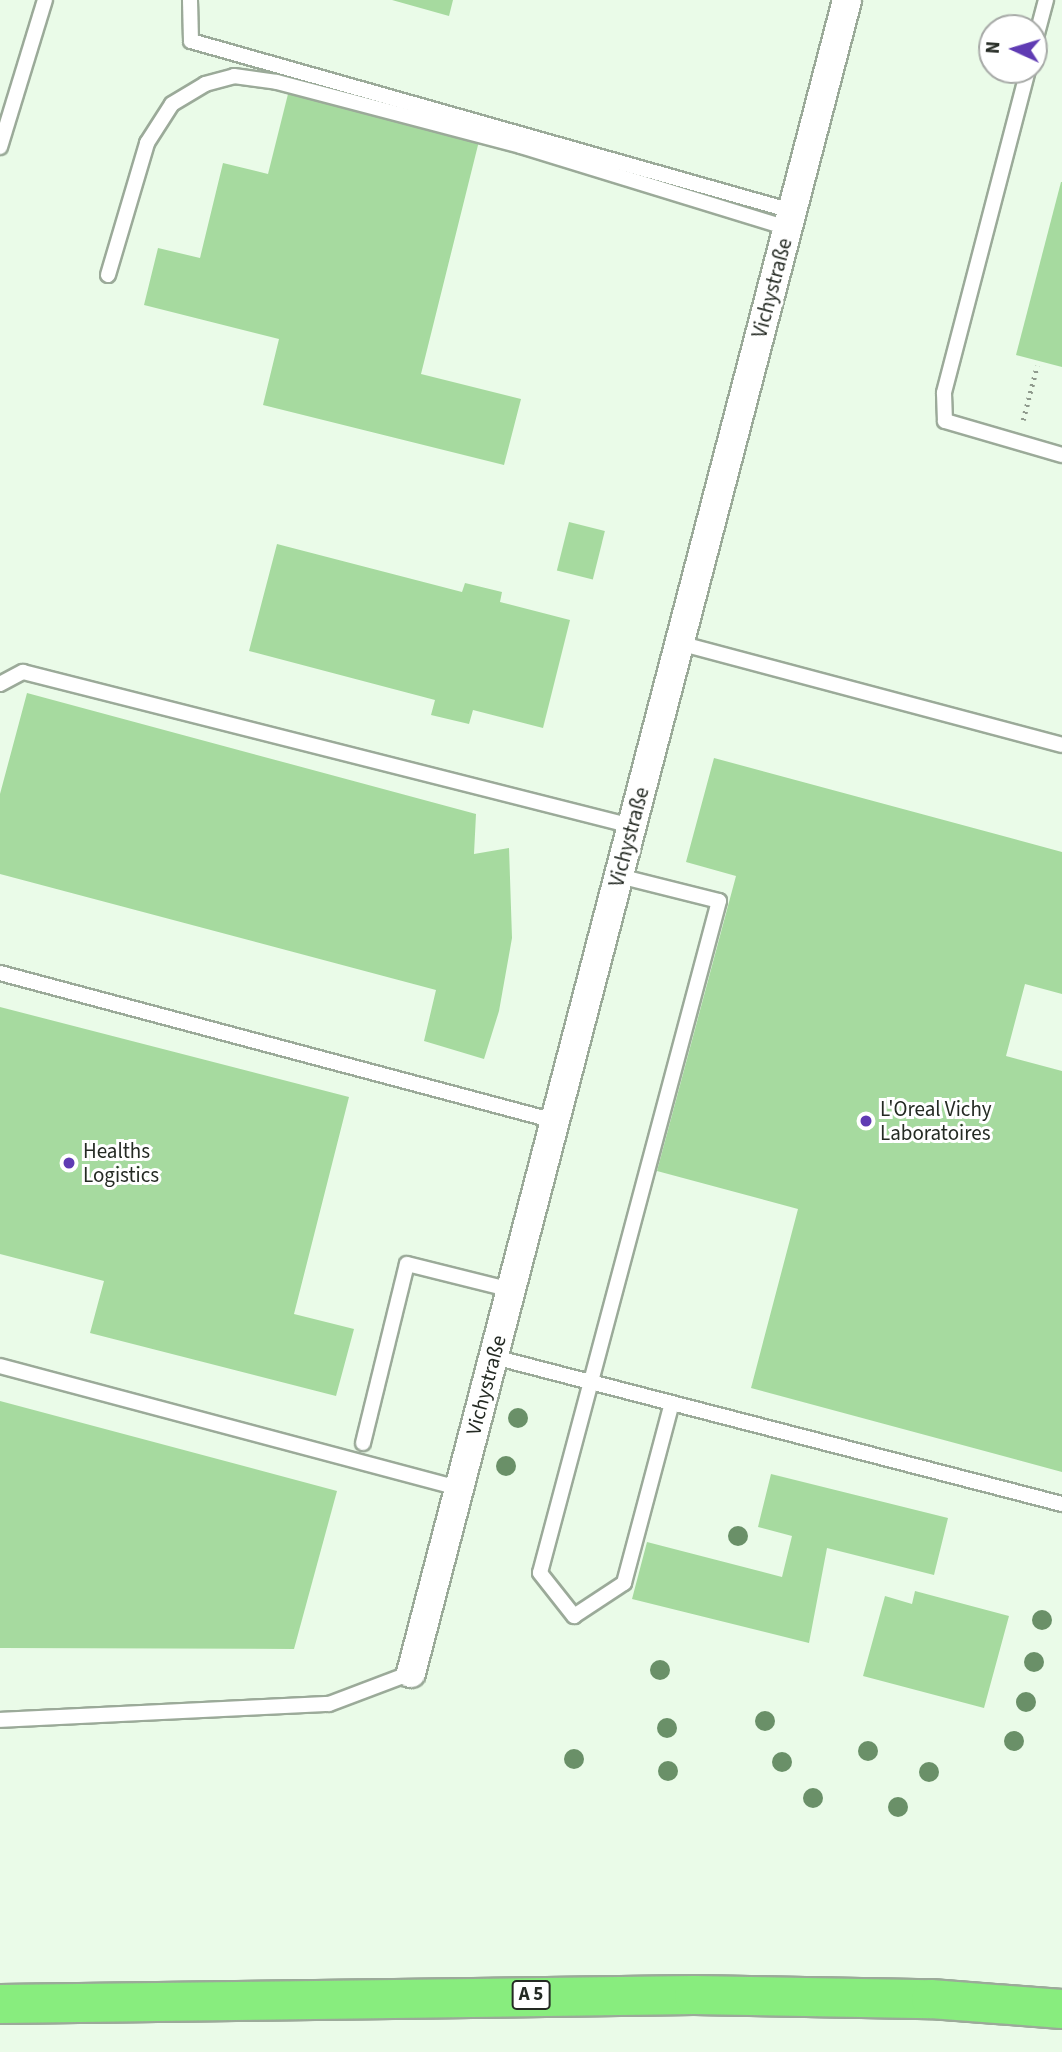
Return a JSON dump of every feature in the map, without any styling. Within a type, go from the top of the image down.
[{"type":"highway","name":"A 5","points":[[0,2004],[694,1995],[931,1999],[1062,2010]]},
{"type":"street","name":"Vichystraße","points":[[411,1673],[847,0]]},
{"type":"lane","points":[[0,147],[45,0]]},
{"type":"lane","points":[[190,0],[191,41],[790,220]]},
{"type":"lane","points":[[108,275],[147,143],[172,104],[205,84],[234,76],[277,82],[790,220]]},
{"type":"lane","points":[[1024,84],[944,393],[945,421],[1062,455]]},
{"type":"lane","points":[[679,643],[1062,745]]},
{"type":"lane","points":[[0,684],[23,672],[632,826]]},
{"type":"lane","points":[[619,876],[719,901],[541,1573],[574,1615],[624,1583],[672,1403]]},
{"type":"lane","points":[[0,973],[555,1121]]},
{"type":"lane","points":[[363,1443],[407,1264],[511,1290]]},
{"type":"lane","points":[[494,1357],[1062,1504]]},
{"type":"lane","points":[[0,1366],[459,1488]]},
{"type":"lane","points":[[0,1720],[329,1704],[411,1673]]},
{"type":"path","points":[[1017,442],[1037,366]]},
{"type":"building","points":[[392,0],[453,0],[449,16]]},
{"type":"building","points":[[289,90],[480,137],[421,374],[521,399],[504,465],[263,405],[279,339],[144,305],[158,248],[200,258],[223,163],[268,174]]},
{"type":"building","points":[[1062,182],[1062,367],[1016,355]]},
{"type":"building","points":[[569,522],[605,531],[593,579],[557,571]]},
{"type":"building","points":[[277,544],[462,592],[465,583],[502,592],[500,602],[570,620],[543,728],[473,710],[469,724],[431,715],[435,700],[249,651]]},
{"type":"building","points":[[27,693],[476,814],[474,854],[509,848],[512,938],[499,1011],[484,1059],[424,1041],[436,990],[0,874],[0,794]]},
{"type":"building","name":"L'Oreal Vichy Laboratoires","points":[[714,758],[1062,852],[1062,994],[1025,984],[1006,1056],[1062,1071],[1062,1472],[751,1388],[798,1209],[657,1171],[736,876],[686,862]]},
{"type":"building","points":[[0,1007],[349,1097],[294,1314],[354,1329],[336,1396],[90,1333],[104,1281],[0,1254]]},
{"type":"building","points":[[0,1401],[337,1491],[294,1649],[0,1648]]},
{"type":"building","points":[[771,1474],[948,1518],[934,1575],[827,1548],[809,1643],[632,1599],[647,1542],[782,1577],[792,1536],[758,1527]]},
{"type":"building","points":[[915,1591],[1009,1616],[984,1708],[863,1676],[885,1596],[912,1604]]},
{"type":"place","name":"L'Oreal Vichy Laboratoires","points":[[866,1121]]},
{"type":"place","name":"Healths Logistics","points":[[69,1163]]}]
